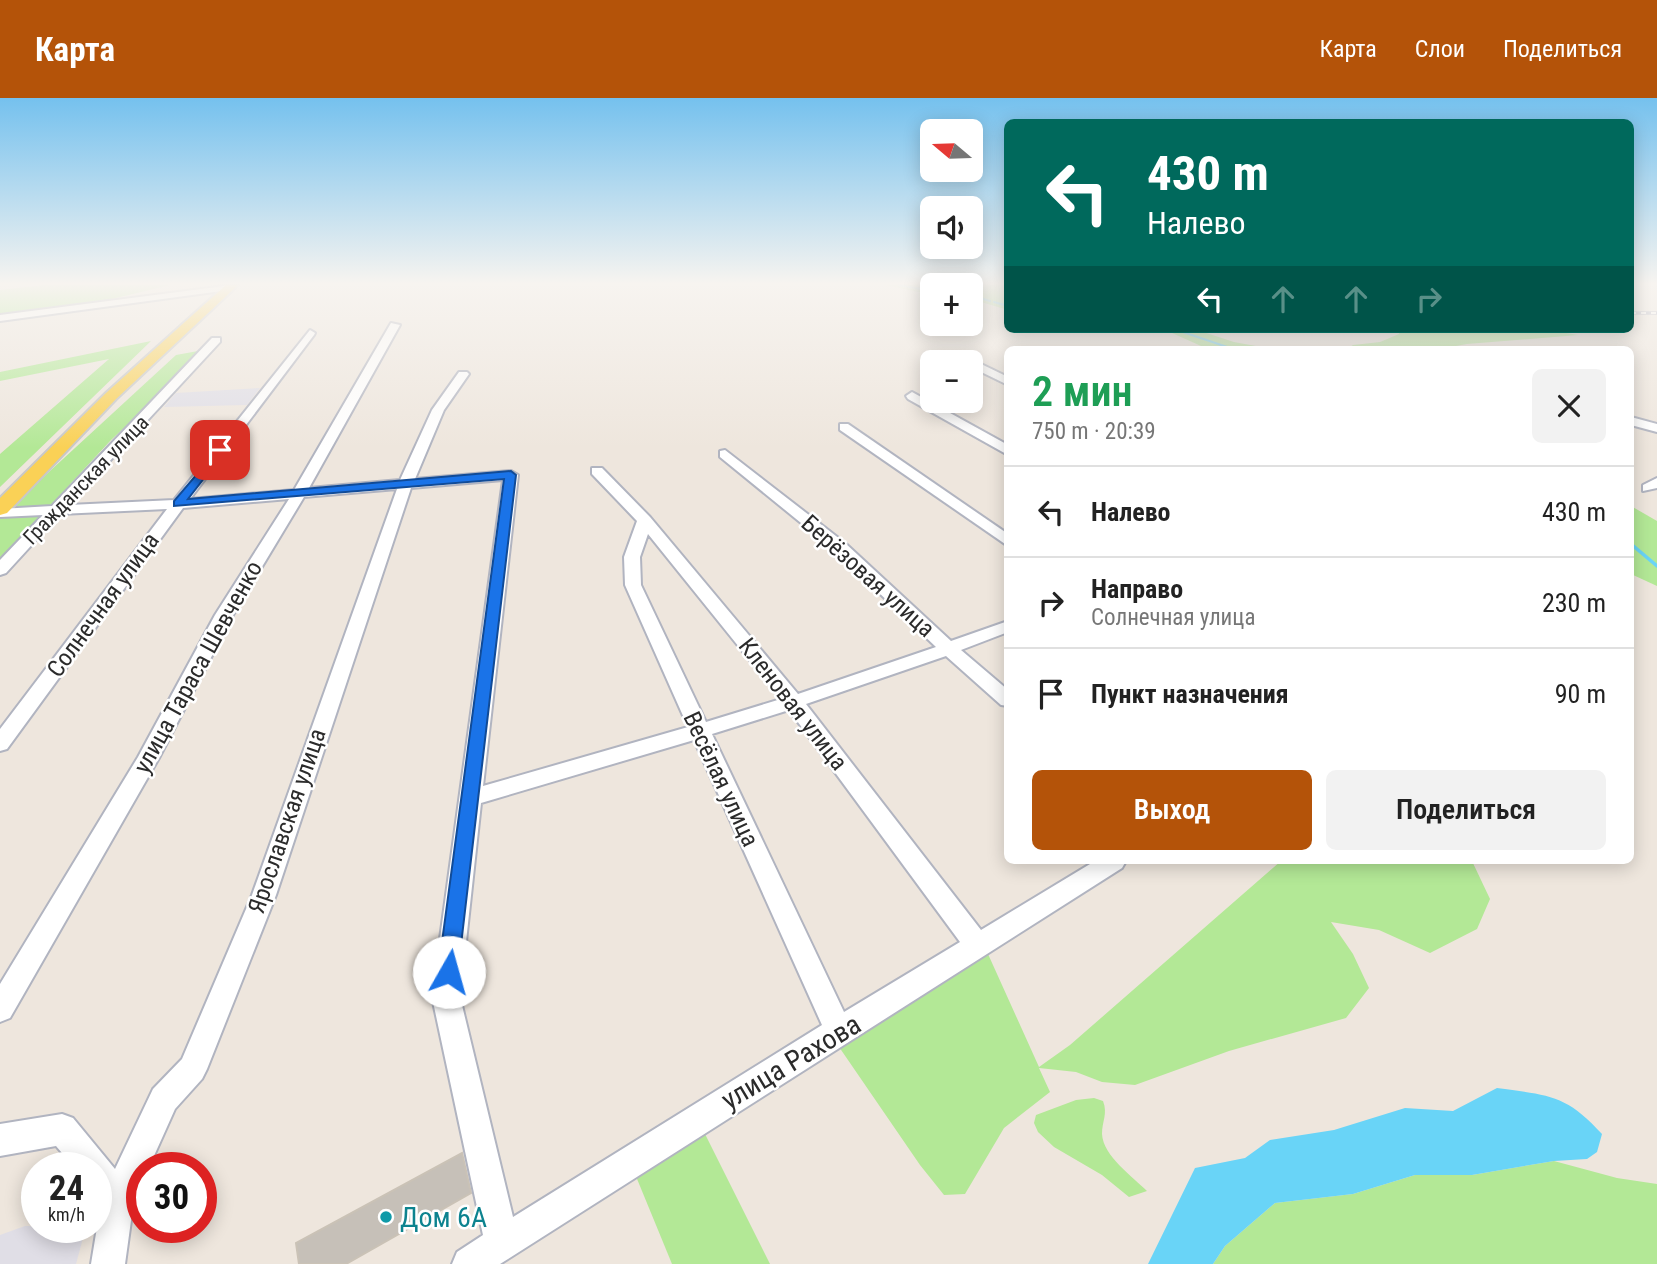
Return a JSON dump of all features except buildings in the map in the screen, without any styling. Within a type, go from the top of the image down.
[{"type":"main road","points":[[0,511],[111,396],[172,339]]},
{"type":"street","name":"Солнечная улица","points":[[0,744],[178,504],[305,339]]},
{"type":"street","name":"улица Тараса Шевченко","points":[[0,1009],[148,758],[224,615],[300,492],[387,339]]},
{"type":"street","name":"Гражданская улица","points":[[0,570],[52,512],[172,392],[216,340]]},
{"type":"street","points":[[983,369],[1004,380]]},
{"type":"street","name":"Ярославская улица","points":[[108,1264],[118,1198],[164,1099],[192,1069],[264,895],[406,483],[438,410],[463,374]]},
{"type":"street","points":[[912,396],[1004,450]]},
{"type":"street","points":[[1634,422],[1657,428]]},
{"type":"street","points":[[844,427],[1004,538]]},
{"type":"street","name":"Берёзовая улица","points":[[725,454],[839,545],[949,649],[1004,697]]},
{"type":"street","name":"Кленовая улица","points":[[597,471],[645,520],[792,700],[979,947]]},
{"type":"street","points":[[0,511],[52,512],[178,504],[511,475],[446,997],[502,1243]]},
{"type":"street","name":"Весёлая улица","points":[[645,520],[632,557],[633,585],[840,1032]]},
{"type":"street","points":[[470,798],[699,732],[949,649],[1004,628]]},
{"type":"street","name":"улица Рахова","points":[[468,1264],[657,1143],[979,947],[1109,864]]},
{"type":"street","points":[[0,1140],[62,1129],[81,1152]]},
{"type":"street","points":[[112,1190],[118,1198]]},
{"type":"shaded area","points":[[260,388],[247,405],[164,407],[176,393]]},
{"type":"shaded area","points":[[21,1227],[21,1243],[82,1243],[76,1264],[0,1264],[0,1235]]},
{"type":"green space","points":[[1186,339],[1226,339],[1256,346],[1201,346]]},
{"type":"green space","points":[[1386,339],[1524,339],[1456,346],[1352,346]]},
{"type":"green space","points":[[151,341],[0,487],[0,454],[109,359],[0,381],[0,372]]},
{"type":"green space","points":[[198,351],[173,382],[111,440],[0,560],[0,517],[176,355]]},
{"type":"green space","points":[[1634,508],[1657,521],[1657,586],[1634,575]]},
{"type":"green space","points":[[1278,864],[1473,864],[1490,899],[1477,929],[1430,953],[1379,930],[1331,922],[1353,954],[1369,988],[1346,1018],[1229,1051],[1135,1085],[1102,1082],[1076,1072],[1039,1068],[1050,1092],[1004,1128],[965,1194],[944,1195],[920,1165],[837,1044],[988,954],[1039,1067],[1070,1045]]},
{"type":"green space","points":[[1094,1098],[1103,1101],[1105,1114],[1102,1134],[1107,1150],[1147,1191],[1129,1197],[1102,1175],[1054,1147],[1038,1132],[1034,1123],[1036,1115],[1076,1100]]},
{"type":"green space","points":[[703,1130],[770,1264],[672,1264],[635,1174]]},
{"type":"green space","points":[[1554,1161],[1617,1178],[1657,1184],[1657,1264],[1213,1264],[1225,1246],[1275,1203],[1353,1194],[1415,1175],[1472,1175]]},
{"type":"water","points":[[1497,1088],[1543,1095],[1578,1111],[1602,1134],[1597,1152],[1587,1159],[1554,1161],[1472,1175],[1415,1175],[1353,1194],[1275,1203],[1225,1246],[1213,1264],[1148,1264],[1195,1168],[1245,1158],[1270,1140],[1334,1130],[1405,1108],[1453,1111]]},
{"type":"waterway","points":[[1205,339],[1224,346]]},
{"type":"waterway","points":[[1634,547],[1657,566]]},
{"type":"place","name":"Дом 6А","points":[[386,1217]]},
{"type":"route","points":[[220,450],[178,504],[511,475],[449,972]]}]
